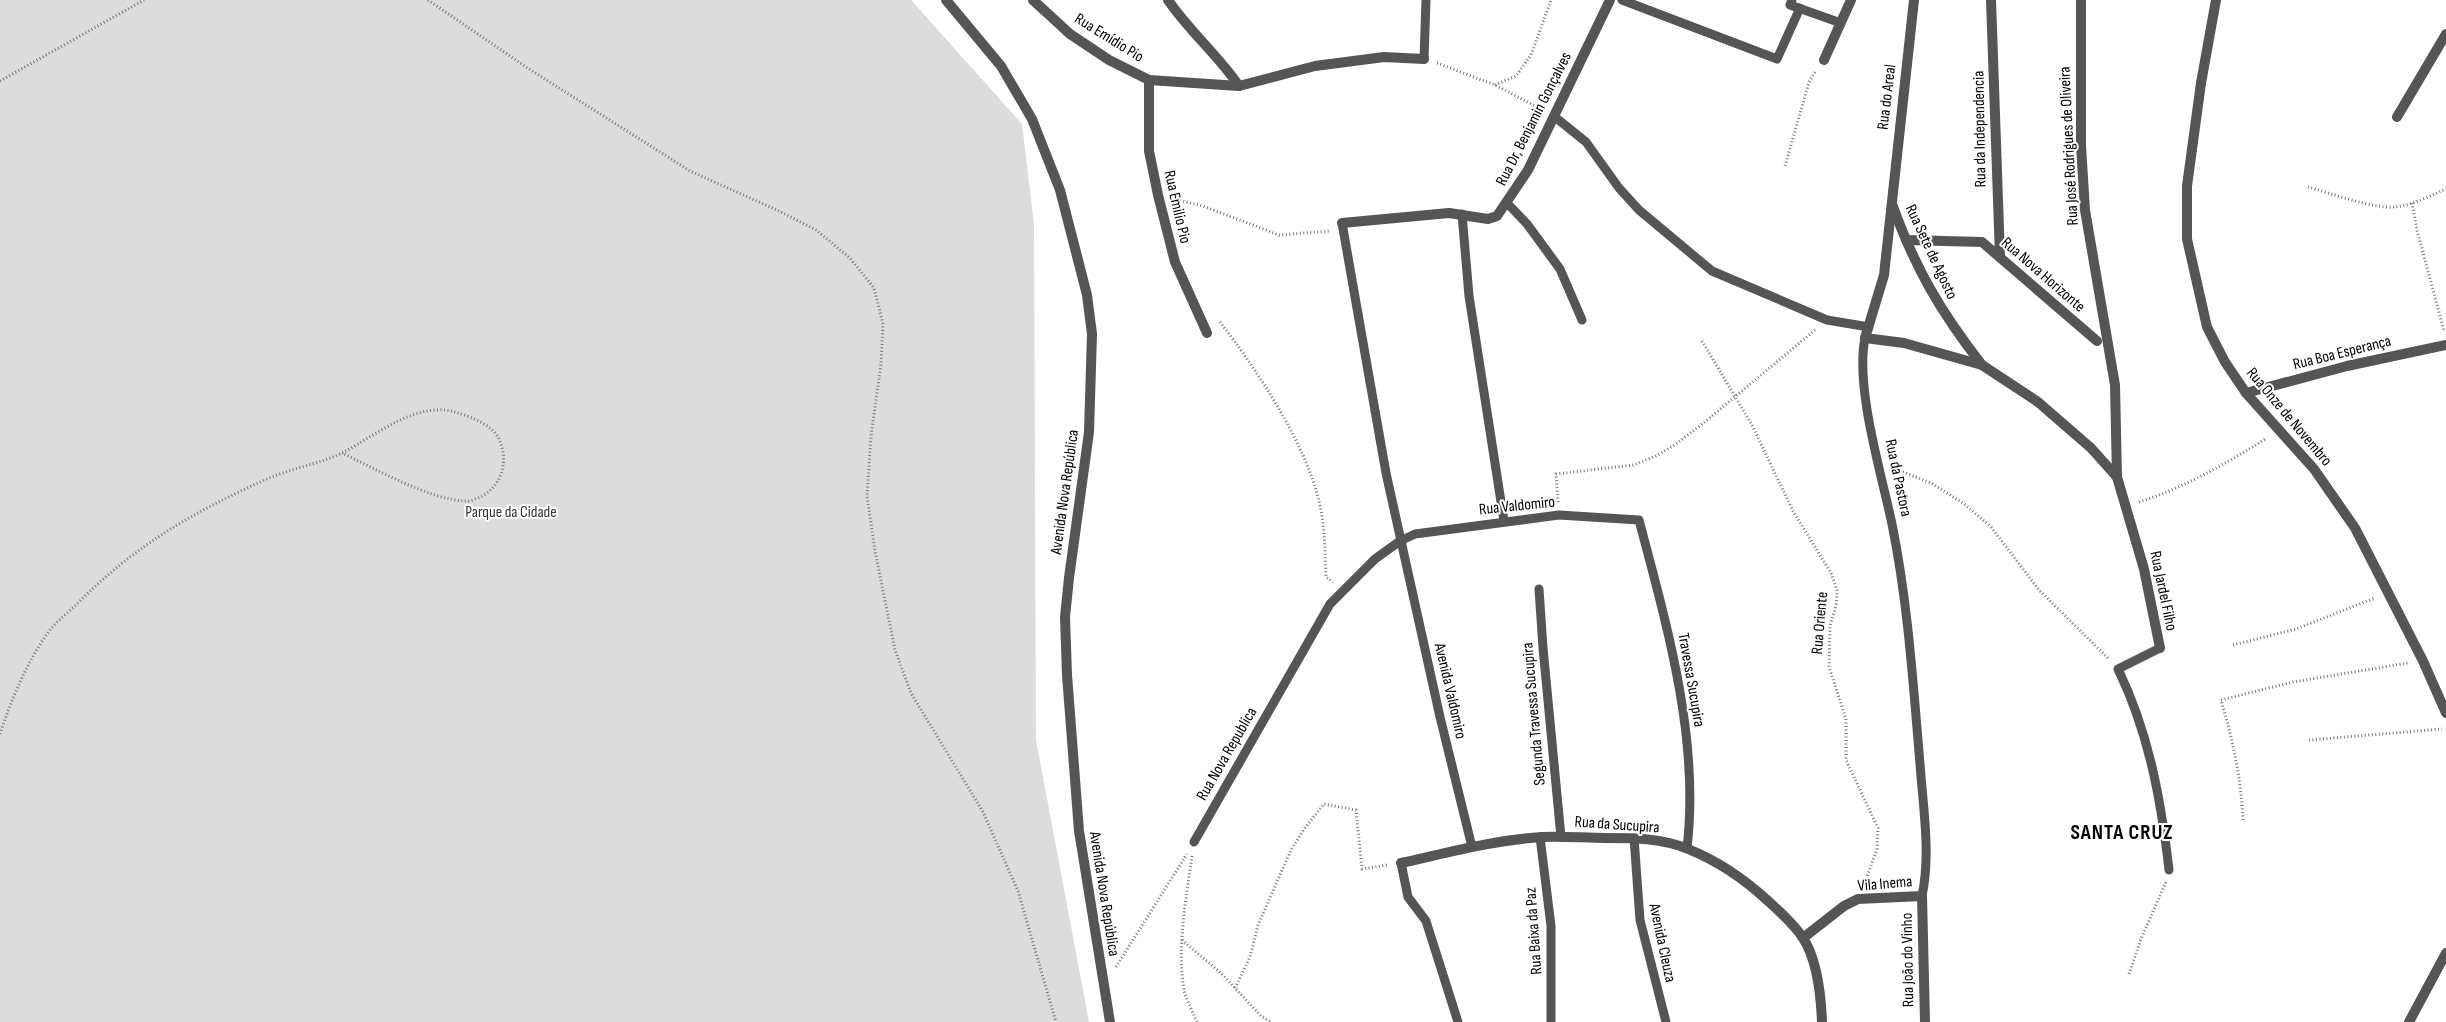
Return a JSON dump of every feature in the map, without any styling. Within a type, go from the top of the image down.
[{"type":"street","name":"Avenida Nova República","points":[[946,0],[1001,66],[1032,119],[1047,152],[1060,190],[1087,295],[1092,334],[1089,432],[1065,618],[1078,831],[1110,1022]]},
{"type":"street","name":"Rua Emídio Pio","points":[[1033,0],[1070,34],[1109,60],[1149,80]]},
{"type":"street","points":[[1168,0],[1177,13],[1226,67],[1239,86]]},
{"type":"street","name":"Rua Dr, Benjamin Gonçalves","points":[[1342,226],[1449,213],[1488,219],[1497,216],[1507,204],[1528,170],[1610,0]]},
{"type":"street","points":[[1824,60],[1851,0]]},
{"type":"street","name":"Rua do Areal","points":[[1890,198],[1914,0]]},
{"type":"street","name":"Rua da Independencia","points":[[1991,0],[2000,257]]},
{"type":"street","name":"Rua José Rodrigues de Oliveira","points":[[2081,0],[2081,146],[2085,210],[2108,349]]},
{"type":"street","name":"Rua Onze de Novembro","points":[[2216,0],[2201,83],[2187,186],[2187,239],[2207,326],[2225,362],[2246,393],[2334,494],[2355,528],[2423,660],[2446,713]]},
{"type":"street","points":[[2397,117],[2446,34]]},
{"type":"street","points":[[1149,80],[1239,86],[1315,66],[1384,57],[1424,59]]},
{"type":"street","name":"Rua Emilio Pio","points":[[1149,80],[1149,151],[1158,195],[1175,262],[1207,333]]},
{"type":"street","name":"Rua Sete de Agosto","points":[[1890,198],[1906,240],[1936,301],[1982,365]]},
{"type":"street","name":"Rua da Pastora","points":[[1867,332],[1884,275],[1889,233],[1890,198]]},
{"type":"street","name":"Rua Nova Horizonte","points":[[1906,240],[1982,242],[2097,341]]},
{"type":"street","points":[[1867,332],[1982,365],[2038,402],[2091,448],[2116,477]]},
{"type":"street","name":"Rua Boa Esperança","points":[[2246,393],[2347,366],[2446,345]]},
{"type":"street","name":"Rua Jardel Filho","points":[[2108,349],[2115,386],[2116,477],[2144,569],[2160,648]]},
{"type":"street","name":"Rua da Sucupira","points":[[1401,862],[1472,847],[1540,837],[1634,838],[1658,841],[1687,848],[1724,866],[1748,882],[1803,938],[1811,954],[1816,973],[1822,1022]]},
{"type":"street","name":"Vila Inema","points":[[1803,938],[1844,906],[1858,899],[1922,896]]},
{"type":"street","name":"Rua João do Vinho","points":[[1922,896],[1925,1022]]},
{"type":"street","points":[[2409,1022],[2446,954],[2446,945]]},
{"type":"lane","points":[[1424,59],[1426,0]]},
{"type":"lane","points":[[1622,0],[1776,59],[1800,8]]},
{"type":"lane","points":[[1792,0],[1790,5],[1840,23]]},
{"type":"lane","points":[[1555,117],[1586,142],[1619,188],[1639,210],[1712,271],[1741,285],[1781,299],[1827,320],[1867,332]]},
{"type":"lane","points":[[1507,204],[1527,224],[1560,269],[1582,320]]},
{"type":"lane","points":[[1462,214],[1469,296],[1504,521]]},
{"type":"lane","name":"Avenida Valdomiro","points":[[1342,226],[1374,413],[1400,541],[1472,847]]},
{"type":"lane","name":"Rua da Pastora","points":[[1867,332],[1862,354],[1865,394],[1906,598],[1924,805],[1925,882],[1922,896]]},
{"type":"lane","name":"Rua Valdomiro","points":[[1400,541],[1426,532],[1559,515],[1639,520]]},
{"type":"lane","name":"Travessa Sucupira","points":[[1639,520],[1668,637],[1683,717],[1691,814],[1687,848]]},
{"type":"lane","name":"Rua Nova Republica","points":[[1194,842],[1330,604],[1375,559],[1400,541]]},
{"type":"lane","name":"Segunda Travessa Sucupira","points":[[1539,589],[1561,836]]},
{"type":"lane","name":"Rua Jardel Filho","points":[[2118,669],[2160,648]]},
{"type":"lane","points":[[2118,669],[2134,702],[2147,744],[2162,806],[2169,870]]},
{"type":"lane","name":"Rua Baixa da Paz","points":[[1540,837],[1551,926],[1551,1022]]},
{"type":"lane","name":"Avenida Cleuza","points":[[1634,838],[1640,920],[1666,1022]]},
{"type":"lane","points":[[1401,862],[1408,897],[1426,921],[1458,1022]]},
{"type":"path","points":[[0,81],[144,0]]},
{"type":"path","points":[[428,0],[542,78],[690,171],[780,211],[816,230],[850,258],[874,288],[882,324],[882,356],[871,436],[867,496],[875,551],[895,650],[911,693],[984,812],[1014,882],[1056,1022]]},
{"type":"path","points":[[1495,85],[1516,76],[1531,55],[1551,0]]},
{"type":"path","points":[[1424,59],[1495,85],[1555,117]]},
{"type":"path","points":[[1785,166],[1809,82],[1824,60]]},
{"type":"path","points":[[2308,187],[2374,205],[2394,207],[2412,203],[2446,189]]},
{"type":"path","points":[[1158,195],[1203,206],[1279,235],[1342,226]]},
{"type":"path","points":[[2412,203],[2417,230],[2446,337]]},
{"type":"path","points":[[1216,316],[1258,372],[1293,437],[1312,478],[1319,501],[1325,541],[1326,577],[1344,590]]},
{"type":"path","points":[[1559,515],[1556,474],[1633,465],[1656,456],[1676,444],[1799,346],[1827,320]]},
{"type":"path","name":"Rua Oriente","points":[[1702,341],[1765,449],[1802,528],[1831,573],[1837,590],[1836,606],[1830,626],[1829,667],[1846,719],[1846,760],[1878,828],[1877,849],[1858,899]]},
{"type":"path","points":[[0,734],[14,692],[50,630],[107,573],[164,532],[211,504],[270,478],[342,453],[397,421],[423,412],[452,410],[478,420],[498,436],[504,460],[500,481],[485,495],[468,502],[443,497],[342,453]]},
{"type":"path","points":[[2126,506],[2172,491],[2209,473],[2280,430]]},
{"type":"path","points":[[1879,463],[1931,483],[1963,503],[1991,527],[2039,590],[2118,669]]},
{"type":"path","points":[[2233,646],[2296,629],[2388,593]]},
{"type":"path","points":[[2244,820],[2242,788],[2235,750],[2221,700],[2293,682],[2423,660]]},
{"type":"path","points":[[2308,740],[2446,729]]},
{"type":"path","points":[[1235,988],[1250,957],[1258,924],[1291,850],[1304,828],[1324,804],[1356,810],[1362,869],[1401,862]]},
{"type":"path","points":[[1104,987],[1194,842]]},
{"type":"path","points":[[1194,842],[1185,901],[1182,940],[1184,992],[1197,1022]]},
{"type":"path","points":[[2128,974],[2141,939],[2164,890],[2169,870]]},
{"type":"path","points":[[1182,940],[1235,988],[1261,1016],[1271,1022]]},
{"type":"green space","name":"Parque da Cidade","points":[[0,0],[911,0],[1022,124],[1034,224],[1036,740],[1089,1022],[0,1022]]},
{"type":"district","name":"SANTA CRUZ","points":[[2122,832]]}]
